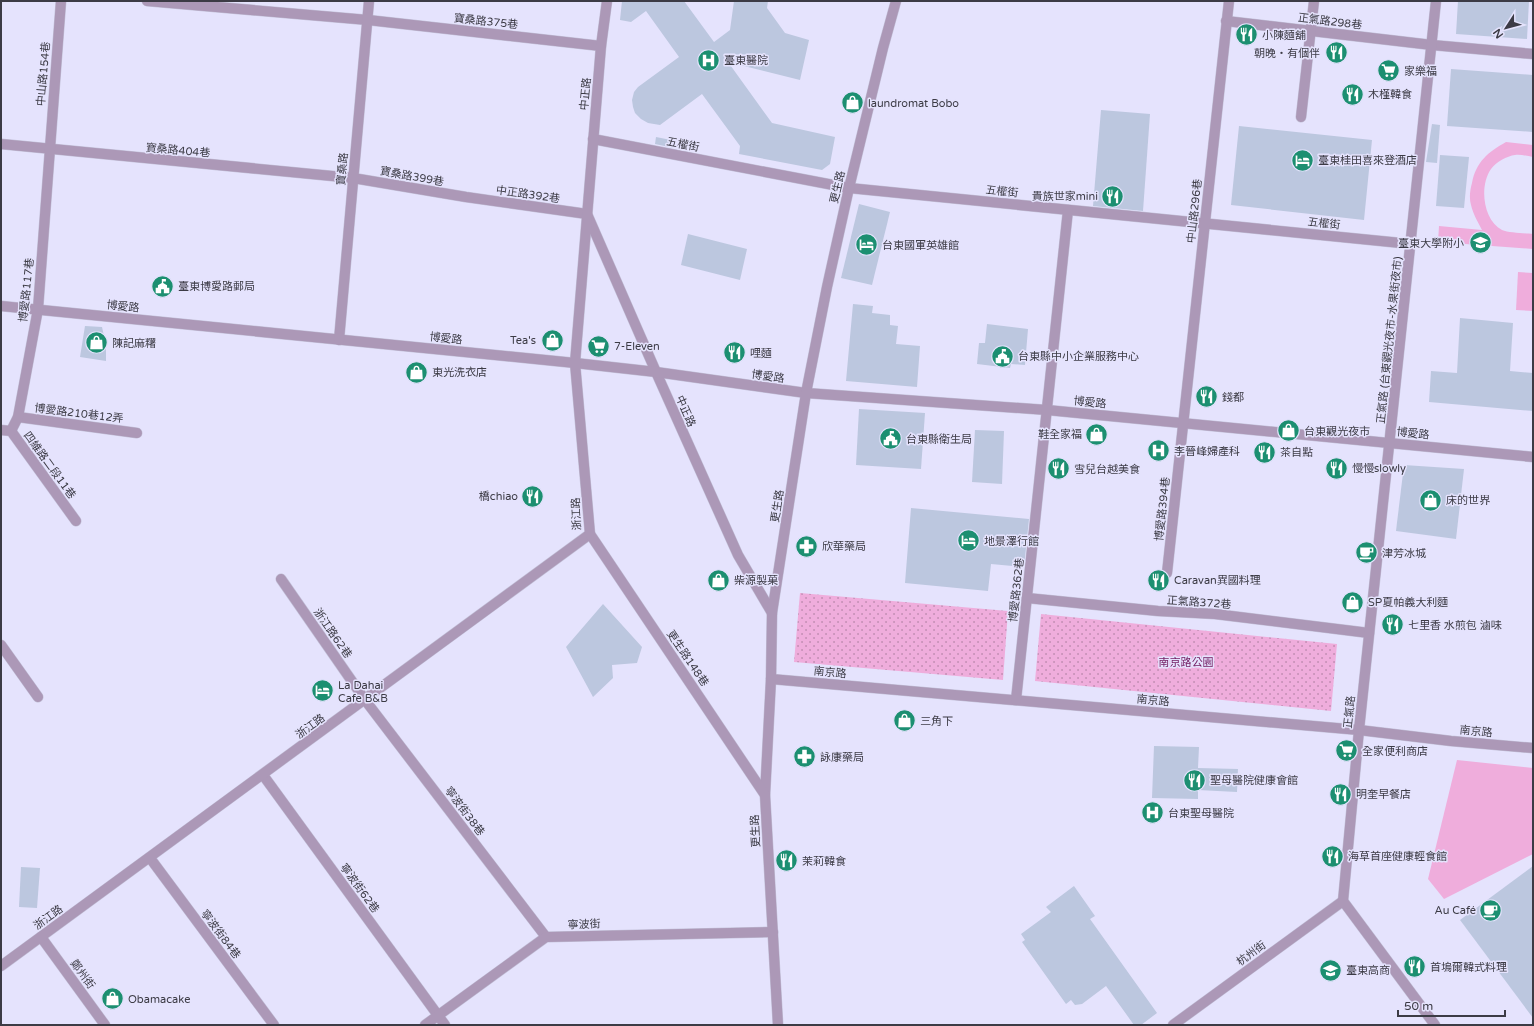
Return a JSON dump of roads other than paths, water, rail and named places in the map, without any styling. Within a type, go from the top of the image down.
[{"type":"street","name":"中山路154巷","points":[[49,149],[61,1]]},
{"type":"street","name":"寶桑路375巷","points":[[147,1],[368,20],[601,46]]},
{"type":"street","name":"寶桑路","points":[[339,340],[369,1]]},
{"type":"street","name":"中正路","points":[[575,363],[601,46],[607,1]]},
{"type":"street","name":"更生路","points":[[778,1025],[765,795],[771,679],[772,613],[806,393],[827,287],[849,188],[896,1]]},
{"type":"street","name":"中山路296巷","points":[[1183,424],[1229,1]]},
{"type":"street","points":[[1301,118],[1314,1]]},
{"type":"street","name":"正氣路 (台東觀光夜市-水果街夜市)","points":[[1390,443],[1436,1]]},
{"type":"street","name":"正氣路298巷","points":[[1226,21],[1533,54]]},
{"type":"street","name":"五權街","points":[[594,139],[849,188],[1411,244]]},
{"type":"street","name":"寶桑路404巷","points":[[1,144],[353,178]]},
{"type":"street","name":"博愛路117巷","points":[[6,431],[18,417],[38,309],[49,149]]},
{"type":"street","name":"寶桑路399巷","points":[[353,178],[466,198]]},
{"type":"street","name":"中正路392巷","points":[[466,198],[587,214]]},
{"type":"street","name":"博愛路362巷","points":[[1016,700],[1068,210]]},
{"type":"street","name":"中正路","points":[[587,214],[738,555],[772,613]]},
{"type":"street","name":"博愛路","points":[[1,306],[575,363],[656,372],[806,393],[1047,410],[1533,457]]},
{"type":"street","name":"浙江路","points":[[1,966],[590,534],[575,363]]},
{"type":"street","name":"博愛路210巷12弄","points":[[18,417],[137,433]]},
{"type":"street","name":"博愛路394巷","points":[[1167,573],[1183,424]]},
{"type":"street","name":"四維路二段11巷","points":[[6,431],[76,521]]},
{"type":"street","name":"正氣路","points":[[1343,901],[1359,730],[1390,443]]},
{"type":"street","name":"更生路148巷","points":[[590,534],[765,795]]},
{"type":"street","name":"浙江路62巷","points":[[281,579],[365,700]]},
{"type":"street","name":"正氣路372巷","points":[[1027,598],[1158,611],[1215,614],[1369,633]]},
{"type":"street","points":[[1,646],[38,697]]},
{"type":"street","name":"南京路","points":[[771,679],[1359,730],[1533,748]]},
{"type":"street","name":"寧波街38巷","points":[[365,700],[546,937]]},
{"type":"street","name":"寧波街62巷","points":[[264,774],[445,1025]]},
{"type":"street","name":"寧波街84巷","points":[[150,858],[274,1025]]},
{"type":"street","points":[[1343,901],[1435,1025]]},
{"type":"street","name":"杭州街","points":[[1173,1025],[1343,901]]},
{"type":"street","name":"寧波街","points":[[546,937],[773,932]]},
{"type":"street","name":"鄭州街","points":[[41,936],[105,1025]]},
{"type":"street","points":[[425,1025],[546,937]]},
{"type":"place","name":"小陳麵舖","points":[[1246,35]]},
{"type":"place","name":"朝晚‧有個伴","points":[[1336,53]]},
{"type":"place","name":"臺東醫院","points":[[708,60]]},
{"type":"place","name":"家樂福","points":[[1388,71]]},
{"type":"place","name":"木槿韓食","points":[[1352,94]]},
{"type":"place","name":"laundromat Bobo","points":[[852,103]]},
{"type":"place","name":"臺東桂田喜來登酒店","points":[[1303,160]]},
{"type":"place","name":"貴族世家mini","points":[[1113,196]]},
{"type":"place","name":"臺東大學附小","points":[[1480,243]]},
{"type":"place","name":"台東國軍英雄館","points":[[866,245]]},
{"type":"place","name":"臺東博愛路郵局","points":[[163,286]]},
{"type":"place","name":"Tea's","points":[[552,340]]},
{"type":"place","name":"陳記麻糬","points":[[96,343]]},
{"type":"place","name":"7-Eleven","points":[[598,346]]},
{"type":"place","name":"哩麵","points":[[735,353]]},
{"type":"place","name":"台東縣中小企業服務中心","points":[[1002,356]]},
{"type":"place","name":"東光洗衣店","points":[[416,372]]},
{"type":"place","name":"錢都","points":[[1206,397]]},
{"type":"place","name":"台東觀光夜市","points":[[1288,431]]},
{"type":"place","name":"鞋全家福","points":[[1097,434]]},
{"type":"place","name":"台東縣衛生局","points":[[890,439]]},
{"type":"place","name":"李晉峰婦產科","points":[[1159,451]]},
{"type":"place","name":"茶自點","points":[[1265,452]]},
{"type":"place","name":"慢慢slowly","points":[[1336,468]]},
{"type":"place","name":"雪兒台越美食","points":[[1059,469]]},
{"type":"place","name":"橋chiao","points":[[533,496]]},
{"type":"place","name":"床的世界","points":[[1430,500]]},
{"type":"place","name":"地景澤行館","points":[[968,541]]},
{"type":"place","name":"欣華藥局","points":[[807,546]]},
{"type":"place","name":"津芳冰城","points":[[1366,553]]},
{"type":"place","name":"柴源製菓","points":[[718,580]]},
{"type":"place","name":"Caravan異國料理","points":[[1159,580]]},
{"type":"place","name":"SP夏帕義大利麵","points":[[1352,602]]},
{"type":"place","name":"七里香 水煎包 滷味","points":[[1392,625]]},
{"type":"place","name":"La Dahai Cafe B&B","points":[[322,691]]},
{"type":"place","name":"三角下","points":[[904,721]]},
{"type":"place","name":"全家便利商店","points":[[1346,751]]},
{"type":"place","name":"詠康藥局","points":[[805,757]]},
{"type":"place","name":"聖母醫院健康會館","points":[[1195,780]]},
{"type":"place","name":"明奎早餐店","points":[[1340,794]]},
{"type":"place","name":"台東聖母醫院","points":[[1153,813]]},
{"type":"place","name":"海草首座健康輕食館","points":[[1332,856]]},
{"type":"place","name":"茉莉韓食","points":[[787,861]]},
{"type":"place","name":"Au Café","points":[[1491,910]]},
{"type":"place","name":"首塢爾韓式料理","points":[[1414,967]]},
{"type":"place","name":"臺東高商","points":[[1330,970]]},
{"type":"place","name":"Obamacake","points":[[112,999]]},
{"type":"park label","name":"南京路公園","points":[[1186,662]]}]
